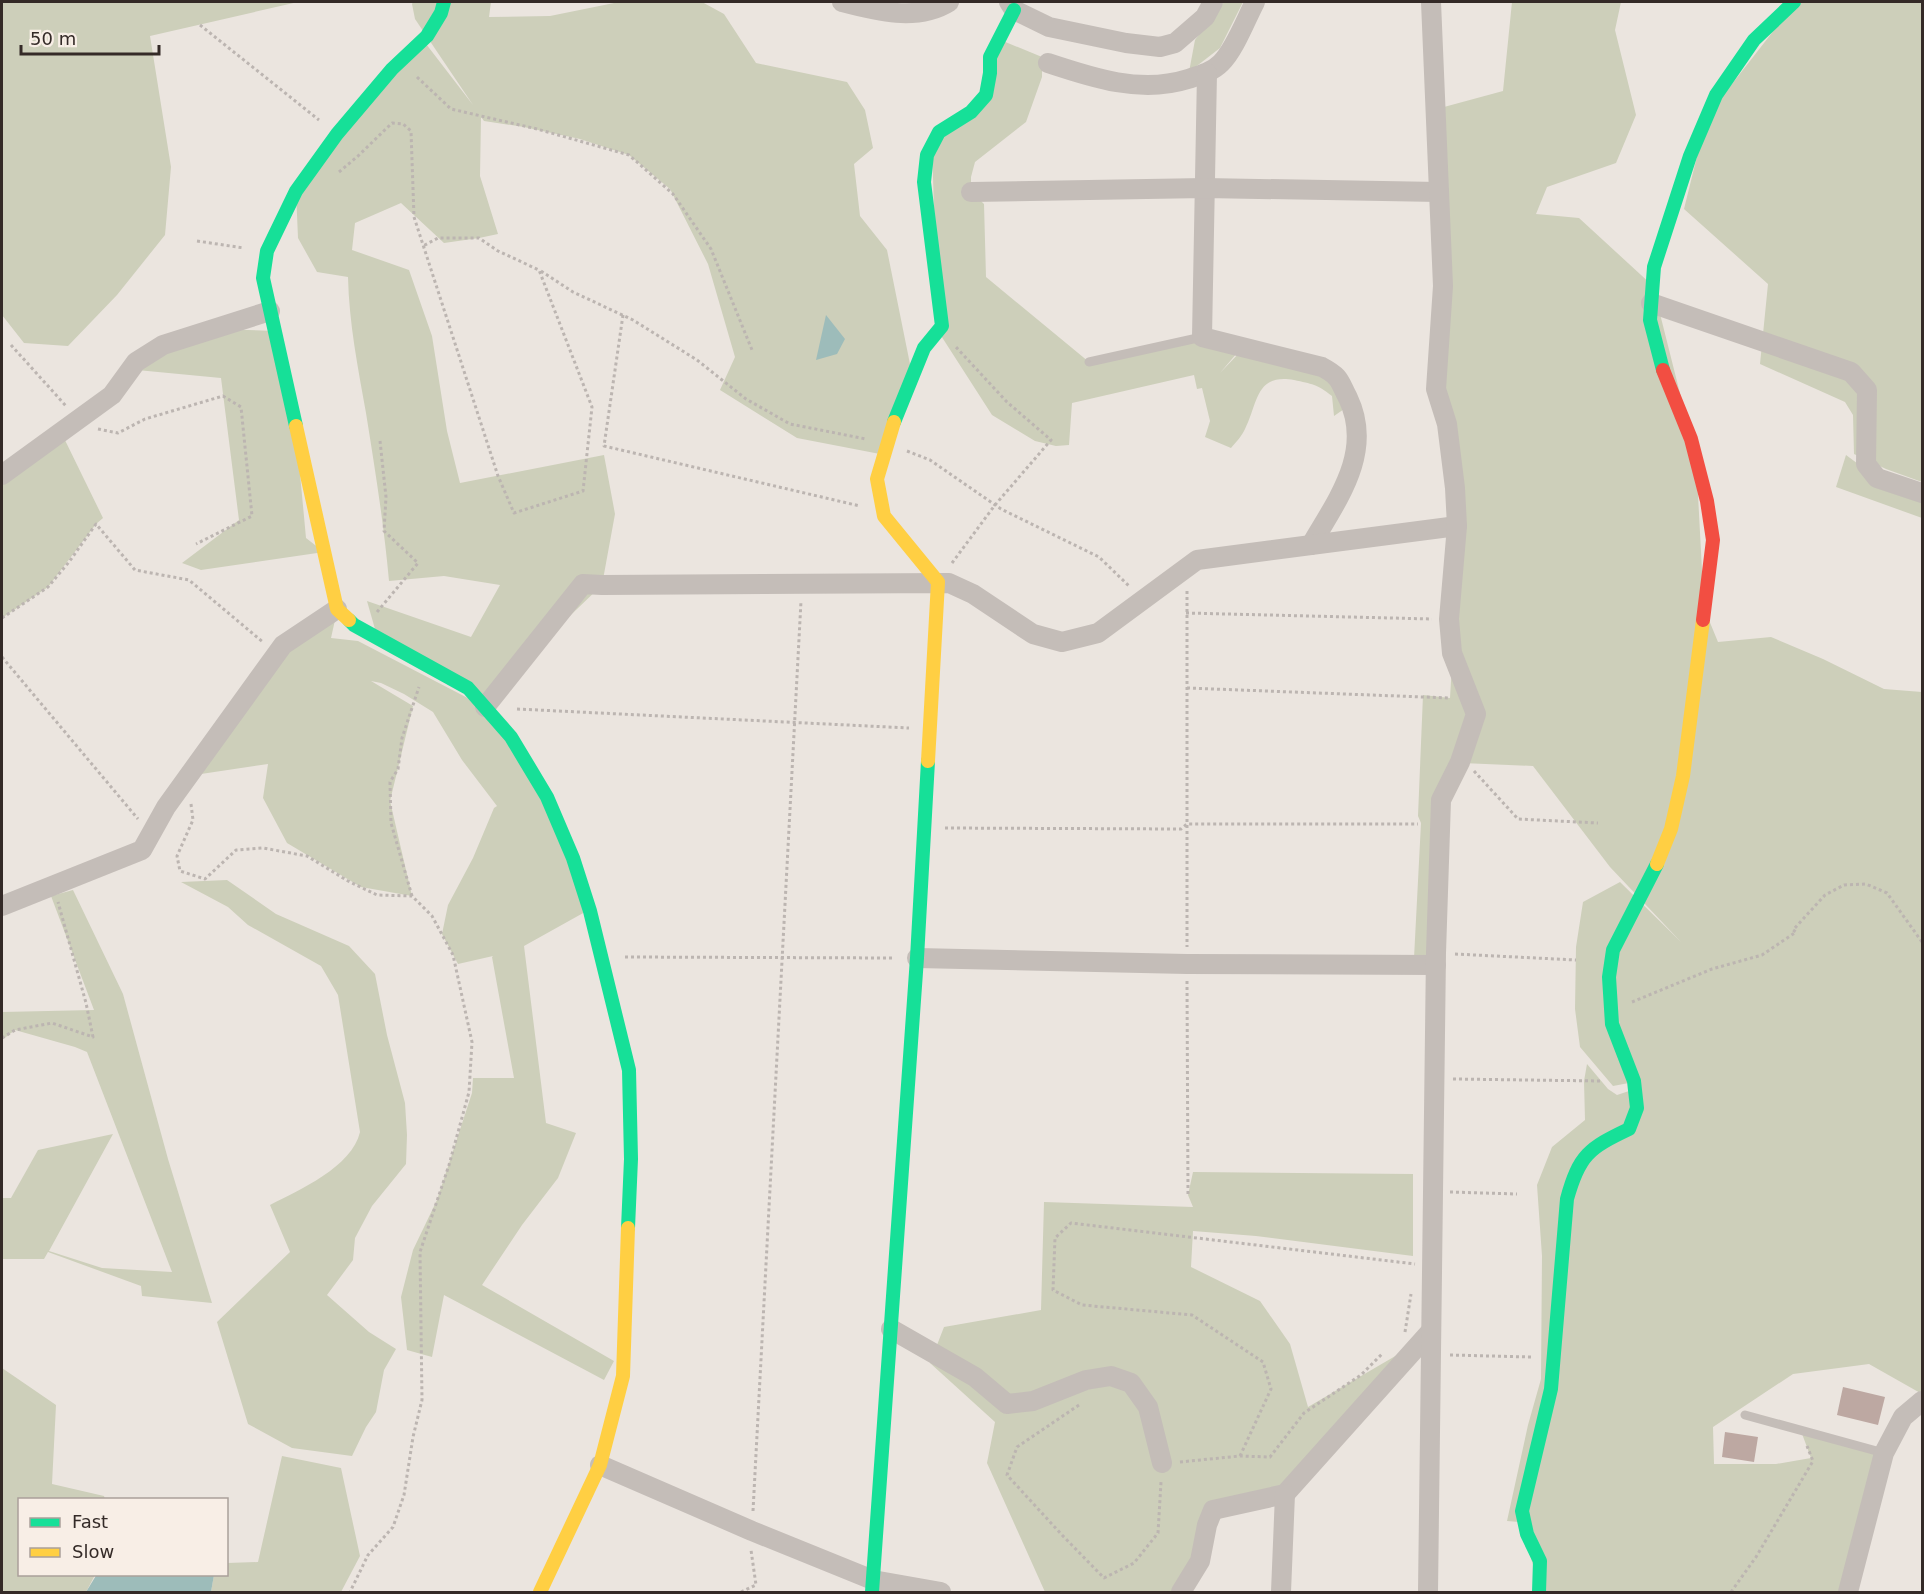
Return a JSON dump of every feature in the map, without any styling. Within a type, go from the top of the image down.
[{"type":"street","points":[[444,2],[441,13],[427,36],[400,62],[337,134],[296,191],[267,251],[263,278],[337,609],[354,625],[468,688],[511,737],[547,797],[573,858],[590,911],[629,1070],[632,1136],[623,1376],[600,1465],[540,1593]]},
{"type":"street","points":[[842,2],[907,14],[940,7],[949,2]]},
{"type":"street","points":[[873,1586],[917,958],[938,582],[884,516],[877,479],[887,443],[924,348],[942,326],[924,182],[927,155],[939,132],[971,112],[986,95],[990,57],[1011,6],[1049,27],[1126,43],[1160,47],[1175,43],[1205,17],[1213,2]]},
{"type":"street","points":[[1048,63],[1098,79],[1146,86],[1179,82],[1207,74],[1222,62],[1255,2]]},
{"type":"street","points":[[1428,1593],[1434,1078],[1441,800],[1460,762],[1476,714],[1452,653],[1449,619],[1457,526],[1447,424],[1436,389],[1443,286],[1431,2]]},
{"type":"street","points":[[1539,1593],[1540,1561],[1527,1534],[1522,1511],[1551,1389],[1567,1199],[1573,1173],[1584,1154],[1601,1142],[1629,1129],[1637,1108],[1634,1081],[1612,1024],[1609,977],[1613,950],[1652,876],[1667,838],[1683,776],[1713,540],[1707,501],[1691,439],[1662,369],[1650,320],[1654,267],[1690,156],[1716,95],[1754,40],[1794,2]]},
{"type":"street","points":[[1207,74],[1202,337],[1322,367],[1336,374],[1352,407],[1358,444],[1354,463],[1346,485],[1311,545]]},
{"type":"street","points":[[971,192],[1205,188],[1439,192]]},
{"type":"street","points":[[1651,303],[1851,372],[1867,390],[1866,464],[1877,478],[1923,493]]},
{"type":"street","points":[[2,475],[112,395],[136,362],[163,345],[270,311]]},
{"type":"street","points":[[485,707],[583,584],[949,583],[973,594],[1033,634],[1062,642],[1098,633],[1197,560],[1457,526]]},
{"type":"street","points":[[2,906],[142,850],[180,788],[283,645],[337,609]]},
{"type":"street","points":[[917,958],[1187,964],[1436,959]]},
{"type":"street","points":[[891,1329],[975,1377],[1007,1404],[1033,1401],[1086,1380],[1111,1376],[1131,1383],[1148,1407],[1162,1463]]},
{"type":"street","points":[[1181,1593],[1200,1561],[1207,1526],[1213,1510],[1285,1494],[1431,1331]]},
{"type":"street","points":[[1848,1593],[1884,1453],[1903,1418],[1923,1401]]},
{"type":"street","points":[[600,1465],[873,1586],[941,1593]]},
{"type":"street","points":[[1281,1593],[1285,1494]]},
{"type":"lane","points":[[1089,362],[1202,337]]},
{"type":"lane","points":[[1745,1415],[1884,1453]]},
{"type":"path","points":[[200,25],[337,134]]},
{"type":"path","points":[[400,62],[451,109],[537,129],[629,155],[673,194],[711,249],[752,351]]},
{"type":"path","points":[[332,178],[392,123],[403,124],[411,131],[414,217],[498,476],[514,513],[583,491],[591,407],[539,270]]},
{"type":"path","points":[[423,246],[438,238],[479,238],[498,251],[539,270],[573,292],[623,315],[697,360],[746,399],[790,424],[887,443],[930,460],[995,506],[1099,557],[1143,600]]},
{"type":"path","points":[[197,241],[267,251]]},
{"type":"path","points":[[623,315],[604,446],[882,511]]},
{"type":"path","points":[[938,331],[960,351],[1007,402],[1051,440],[995,506],[938,582]]},
{"type":"path","points":[[11,345],[79,420],[99,430],[118,433],[145,419],[223,396],[241,407],[252,516],[196,544]]},
{"type":"path","points":[[363,630],[418,563],[384,531],[386,497],[380,441]]},
{"type":"path","points":[[2,618],[48,587],[96,524],[135,570],[189,580],[276,654]]},
{"type":"path","points":[[1187,567],[1188,1195]]},
{"type":"path","points":[[741,1593],[756,1586],[751,1547],[802,584]]},
{"type":"path","points":[[1186,613],[1449,619]]},
{"type":"path","points":[[2,657],[151,834]]},
{"type":"path","points":[[350,1593],[368,1555],[393,1527],[404,1495],[413,1437],[422,1400],[420,1252],[449,1165],[469,1092],[472,1042],[453,955],[432,916],[412,896],[391,823],[390,782],[398,769],[402,738],[426,665]]},
{"type":"path","points":[[1187,688],[1470,699]]},
{"type":"path","points":[[485,707],[919,728]]},
{"type":"path","points":[[1460,762],[1478,774],[1518,819],[1598,824]]},
{"type":"path","points":[[180,788],[191,803],[193,820],[177,856],[180,871],[205,879],[236,850],[263,848],[307,856],[348,881],[377,895],[412,896]]},
{"type":"path","points":[[924,827],[1181,829],[1187,824],[1418,824]]},
{"type":"path","points":[[1611,1010],[1713,969],[1762,955],[1796,932],[1793,930],[1825,895],[1844,885],[1866,884],[1887,892],[1923,942]]},
{"type":"path","points":[[2,1038],[15,1030],[52,1023],[93,1037],[54,885]]},
{"type":"path","points":[[602,957],[917,958]]},
{"type":"path","points":[[1436,959],[1576,960]]},
{"type":"path","points":[[1434,1078],[1601,1081]]},
{"type":"path","points":[[1433,1191],[1517,1194]]},
{"type":"path","points":[[1240,1456],[1271,1389],[1263,1362],[1192,1315],[1082,1305],[1053,1290],[1055,1238],[1071,1222],[1432,1266]]},
{"type":"path","points":[[1404,1333],[1413,1288],[1432,1266]]},
{"type":"path","points":[[1081,1403],[1017,1447],[1007,1475],[1104,1578],[1134,1563],[1158,1533],[1162,1463],[1240,1456],[1270,1457],[1304,1413],[1361,1375],[1390,1347]]},
{"type":"path","points":[[1431,1355],[1539,1357]]},
{"type":"path","points":[[1731,1593],[1756,1557],[1813,1461],[1801,1431]]},
{"type":"green space","points":[[2,2],[298,2],[150,36],[171,167],[165,235],[117,295],[68,346],[24,343],[2,315]]},
{"type":"green space","points":[[413,2],[491,2],[489,17],[550,16],[619,2],[702,2],[724,14],[756,63],[847,82],[865,110],[873,148],[854,164],[860,216],[887,250],[911,369],[880,454],[797,438],[720,390],[735,357],[708,264],[670,189],[629,155],[580,139],[484,121],[481,117],[480,176],[498,234],[444,243],[401,203],[355,223],[352,250],[409,270],[432,336],[447,431],[460,483],[604,455],[615,514],[602,585],[480,702],[375,629],[367,601],[471,637],[500,585],[444,576],[389,581],[379,497],[352,328],[348,277],[317,272],[298,238],[296,191],[423,40],[473,105],[415,19]]},
{"type":"green space","points":[[1224,2],[1243,2],[1220,48],[1189,72],[1195,40]]},
{"type":"green space","points":[[1512,2],[1621,2],[1615,30],[1636,115],[1616,163],[1547,187],[1536,214],[1579,218],[1653,286],[1696,457],[1704,608],[1718,642],[1771,637],[1884,689],[1922,692],[1922,1394],[1869,1364],[1793,1374],[1713,1427],[1714,1464],[1776,1464],[1811,1458],[1801,1431],[1876,1451],[1844,1592],[1542,1592],[1519,1522],[1507,1521],[1528,1425],[1541,1379],[1542,1256],[1537,1185],[1552,1147],[1585,1120],[1584,1081],[1587,1064],[1608,1089],[1617,1095],[1635,1089],[1634,1082],[1613,1086],[1580,1047],[1575,1009],[1576,947],[1583,902],[1620,882],[1681,942],[1610,867],[1533,766],[1462,763],[1441,800],[1436,962],[1414,958],[1421,823],[1418,816],[1423,695],[1450,698],[1452,665],[1445,385],[1444,107],[1503,91]]},
{"type":"green space","points":[[1796,2],[1922,2],[1922,482],[1854,454],[1853,415],[1845,402],[1760,364],[1768,284],[1684,209],[1707,116]]},
{"type":"green space","points":[[1003,41],[1042,57],[1042,77],[1026,122],[975,162],[971,177],[971,191],[984,204],[986,277],[1089,362],[1192,336],[1237,353],[1220,373],[1241,351],[1330,371],[1347,407],[1334,416],[1332,396],[1322,389],[1294,380],[1272,381],[1260,392],[1244,432],[1231,448],[1205,437],[1210,421],[1202,388],[1197,389],[1194,375],[1072,403],[1069,445],[1056,446],[1035,441],[992,415],[938,331],[932,147],[971,112]]},
{"type":"green space","points":[[215,329],[275,331],[295,420],[306,538],[324,552],[201,570],[182,563],[239,520],[221,378],[137,370],[151,353]]},
{"type":"green space","points":[[61,432],[103,518],[48,587],[2,618],[2,479]]},
{"type":"green space","points":[[1846,455],[1877,478],[1922,492],[1922,518],[1836,487]]},
{"type":"green space","points":[[335,620],[331,638],[358,641],[485,707],[543,790],[585,912],[524,946],[546,1123],[576,1133],[558,1178],[522,1225],[482,1285],[614,1361],[604,1380],[444,1295],[432,1357],[407,1350],[401,1297],[413,1250],[437,1200],[472,1093],[473,1078],[514,1078],[493,956],[458,964],[442,934],[448,905],[473,858],[494,808],[497,806],[462,760],[433,712],[404,694],[381,683],[371,681],[413,706],[390,801],[412,896],[361,887],[287,843],[263,798],[268,764],[201,774],[283,645]]},
{"type":"green space","points":[[227,880],[276,914],[349,946],[375,974],[387,1035],[405,1103],[406,1164],[372,1206],[355,1238],[353,1260],[327,1295],[369,1332],[396,1349],[384,1370],[376,1412],[352,1456],[292,1448],[248,1424],[217,1322],[290,1252],[270,1205],[309,1185],[336,1167],[355,1145],[360,1132],[338,995],[321,966],[248,925],[228,907],[181,882]]},
{"type":"green space","points":[[73,890],[123,994],[168,1159],[212,1303],[142,1296],[141,1286],[48,1252],[44,1259],[2,1259],[2,1198],[11,1198],[38,1150],[113,1134],[49,1251],[102,1268],[172,1272],[87,1052],[15,1030],[2,1040],[2,1012],[94,1010],[51,896]]},
{"type":"green space","points":[[1193,1172],[1413,1174],[1413,1256],[1256,1236],[1193,1231],[1191,1267],[1260,1301],[1290,1344],[1308,1407],[1421,1341],[1285,1494],[1219,1519],[1174,1592],[1045,1592],[987,1463],[995,1422],[930,1363],[944,1327],[1041,1310],[1044,1202],[1193,1207],[1188,1195]]},
{"type":"green space","points":[[2,1368],[56,1405],[52,1484],[105,1498],[18,1498],[18,1576],[94,1576],[86,1592],[2,1592]]},
{"type":"green space","points":[[282,1456],[341,1468],[360,1556],[341,1592],[211,1592],[214,1576],[228,1576],[228,1563],[258,1562]]},
{"type":"water","points":[[826,315],[845,339],[837,354],[816,360]]},
{"type":"water","points":[[96,1576],[214,1576],[211,1592],[86,1592]]},
{"type":"building","points":[[1843,1387],[1885,1397],[1878,1425],[1837,1415]]},
{"type":"building","points":[[1725,1432],[1758,1437],[1754,1462],[1722,1457]]},
{"type":"traffic: fast","points":[[296,426],[263,278],[267,251],[296,191],[337,134],[392,69],[427,36],[441,13],[444,2]]},
{"type":"traffic: fast","points":[[1663,370],[1650,320],[1654,267],[1690,156],[1716,95],[1754,40],[1794,2]]},
{"type":"traffic: fast","points":[[894,422],[924,348],[942,326],[924,182],[927,155],[939,132],[971,112],[986,95],[990,57],[1014,10]]},
{"type":"traffic: fast","points":[[349,620],[354,625],[468,688],[511,737],[547,797],[573,858],[590,911],[629,1070],[631,1159],[628,1228]]},
{"type":"traffic: fast","points":[[872,1592],[917,958],[928,761]]},
{"type":"traffic: fast","points":[[1539,1592],[1540,1561],[1527,1534],[1522,1511],[1551,1389],[1567,1199],[1581,1163],[1595,1148],[1629,1129],[1637,1108],[1634,1081],[1612,1024],[1609,977],[1613,950],[1657,864]]},
{"type":"traffic: slow","points":[[894,422],[877,479],[884,516],[938,582],[928,761]]},
{"type":"traffic: slow","points":[[296,426],[337,609],[349,620]]},
{"type":"traffic: slow","points":[[1657,864],[1671,829],[1683,776],[1703,620]]},
{"type":"traffic: slow","points":[[540,1592],[600,1465],[623,1376],[628,1228]]},
{"type":"traffic: jam","points":[[1663,370],[1691,439],[1707,501],[1713,540],[1703,620]]}]
